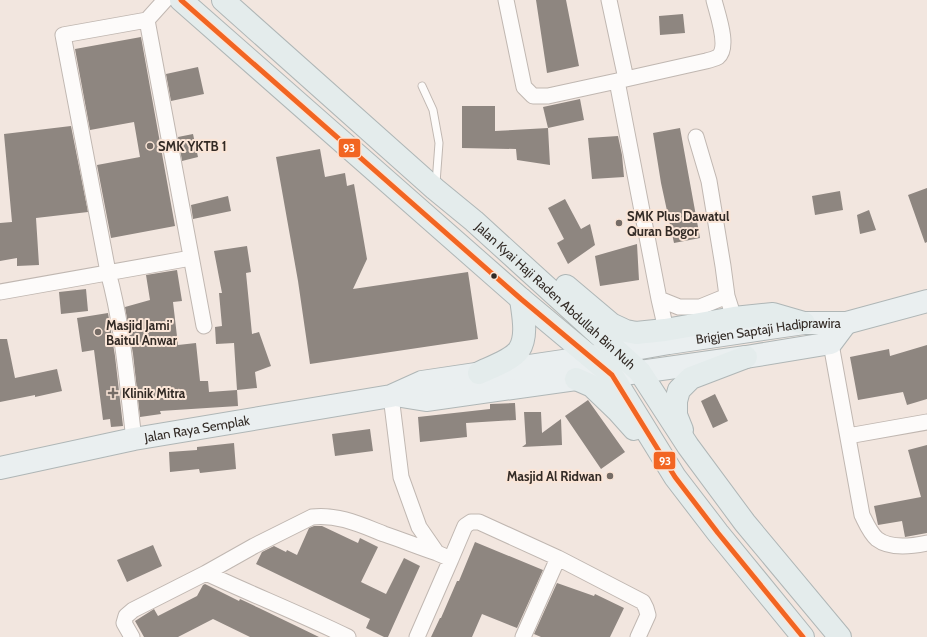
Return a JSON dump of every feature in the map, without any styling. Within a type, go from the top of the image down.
[{"type":"highway","name":"Jalan Kyai Haji Raden Abdullah Bin Nuh","points":[[182,0],[521,299],[612,375],[675,477],[799,633]]},
{"type":"highway","name":"Jalan Kyai Haji Raden Abdullah Bin Nuh","points":[[223,0],[435,189],[474,221],[640,372],[688,446],[745,523],[840,637]]},
{"type":"highway","points":[[474,221],[518,247],[611,324],[626,331],[667,336],[734,318],[773,314],[804,323]]},
{"type":"highway","points":[[479,373],[509,358],[518,350],[524,336],[524,319],[521,299]]},
{"type":"highway","points":[[688,446],[676,414],[676,401],[679,390],[691,378],[746,357]]},
{"type":"highway","points":[[576,379],[592,386],[617,410],[675,477]]},
{"type":"main road","points":[[835,330],[927,301]]},
{"type":"main road","name":"Brigjen Saptaji Hadiprawira","points":[[617,352],[667,336],[804,323],[835,330]]},
{"type":"main road","name":"Brigjen Saptaji Hadiprawira","points":[[640,372],[746,357],[835,330]]},
{"type":"main road","name":"Jalan Raya Semplak","points":[[0,468],[134,439],[393,395],[422,382],[617,352]]},
{"type":"main road","name":"Jalan Raya Semplak","points":[[393,395],[426,400],[576,379],[640,372]]},
{"type":"street","points":[[134,439],[122,339],[114,293],[108,272],[63,34],[147,20],[165,0]]},
{"type":"street","points":[[506,0],[524,87],[533,96],[548,96],[706,61],[719,56],[724,42],[714,0]]},
{"type":"street","points":[[609,0],[621,80],[659,299],[667,336]]},
{"type":"street","points":[[147,20],[204,326]]},
{"type":"street","points":[[696,137],[709,181],[727,296],[734,318]]},
{"type":"street","points":[[0,292],[191,258]]},
{"type":"street","points":[[659,299],[679,307],[700,307],[727,296]]},
{"type":"street","points":[[835,330],[848,436],[862,515],[868,529],[878,540],[889,544],[902,546],[927,543]]},
{"type":"street","points":[[393,395],[396,441],[401,477],[419,528],[437,554]]},
{"type":"street","points":[[848,436],[927,422]]},
{"type":"street","points":[[132,637],[124,623],[126,616],[133,610],[206,573],[267,539],[312,517],[321,516],[339,518],[357,523],[451,559]]},
{"type":"street","points":[[417,637],[465,526],[471,522],[479,522],[558,558],[642,602],[648,615],[638,637]]},
{"type":"street","points":[[523,637],[558,558]]},
{"type":"street","points":[[206,573],[304,615],[348,637]]},
{"type":"lane","points":[[422,86],[433,110],[439,143],[435,189]]},
{"type":"building","points":[[536,0],[566,0],[579,66],[547,73]]},
{"type":"building","points":[[683,14],[685,33],[660,35],[659,16]]},
{"type":"building","name":"SMK YKTB 1","points":[[141,37],[175,226],[111,238],[97,165],[140,157],[134,122],[90,130],[75,49]]},
{"type":"building","points":[[198,67],[204,94],[171,101],[166,74]]},
{"type":"building","points":[[580,99],[584,120],[548,128],[543,107]]},
{"type":"building","points":[[462,106],[495,106],[495,131],[548,128],[550,165],[517,160],[516,149],[462,148]]},
{"type":"building","points":[[71,126],[88,212],[36,218],[39,265],[17,266],[17,258],[0,261],[0,223],[12,222],[4,134]]},
{"type":"building","points":[[680,128],[700,238],[674,243],[661,183],[653,133]]},
{"type":"building","points":[[193,134],[198,157],[182,161],[178,137]]},
{"type":"building","points":[[618,136],[622,155],[624,177],[592,179],[588,138]]},
{"type":"building","points":[[320,149],[325,177],[345,173],[347,186],[354,184],[367,259],[353,289],[468,272],[478,339],[310,364],[298,281],[276,157]]},
{"type":"building","points":[[927,188],[927,242],[925,243],[908,195]]},
{"type":"building","points":[[840,191],[843,210],[815,215],[812,196]]},
{"type":"building","points":[[228,196],[231,211],[193,219],[191,205]]},
{"type":"building","points":[[565,199],[581,229],[590,224],[595,245],[568,264],[557,243],[564,239],[548,208]]},
{"type":"building","points":[[869,210],[876,230],[860,234],[857,215]]},
{"type":"building","points":[[637,244],[639,280],[600,286],[595,256]]},
{"type":"building","points":[[247,246],[251,272],[246,273],[252,334],[259,332],[271,366],[255,372],[257,388],[237,390],[234,343],[216,344],[215,327],[222,326],[219,293],[222,293],[214,251]]},
{"type":"building","points":[[177,270],[182,301],[173,302],[178,345],[196,343],[200,381],[208,381],[209,392],[237,390],[238,406],[160,411],[161,414],[140,417],[133,354],[125,307],[150,300],[146,275]]},
{"type":"building","points":[[86,289],[88,311],[61,314],[59,292]]},
{"type":"building","points":[[108,313],[115,356],[123,426],[111,427],[110,419],[103,420],[94,350],[82,352],[77,318]]},
{"type":"building","points":[[0,339],[7,339],[15,378],[57,369],[62,391],[0,402]]},
{"type":"building","points":[[927,345],[927,399],[907,405],[903,392],[858,400],[850,357],[889,349],[890,356]]},
{"type":"building","points":[[715,394],[728,421],[713,428],[701,401]]},
{"type":"building","points":[[588,400],[625,452],[601,469],[565,416]]},
{"type":"building","points":[[515,403],[516,420],[466,423],[467,437],[420,442],[418,417],[490,409],[490,404]]},
{"type":"building","points":[[524,412],[541,412],[542,433],[561,419],[562,445],[522,447],[526,444]]},
{"type":"building","points":[[370,429],[373,451],[335,456],[332,434]]},
{"type":"building","points":[[234,443],[236,469],[200,473],[199,469],[170,472],[169,452],[197,450],[197,447]]},
{"type":"building","points":[[927,445],[927,533],[905,537],[902,521],[878,525],[874,506],[921,497],[908,450]]},
{"type":"building","points":[[314,526],[322,526],[358,543],[360,538],[378,547],[361,582],[386,594],[404,558],[420,566],[388,637],[384,637],[366,628],[370,619],[256,564],[262,552],[274,546],[286,552],[287,550],[297,555],[309,528]]},
{"type":"building","points":[[475,542],[543,570],[517,628],[482,614],[472,637],[431,637],[457,581],[459,581]]},
{"type":"building","points":[[153,545],[162,566],[127,582],[117,560]]},
{"type":"building","points":[[557,583],[594,596],[595,594],[624,608],[610,637],[541,637],[534,634]]},
{"type":"building","points":[[205,584],[319,637],[250,637],[213,619],[178,637],[144,637],[135,621],[154,609],[158,616],[197,596]]},
{"type":"transit line","name":"93","points":[[181,0],[521,299],[612,375],[675,477],[718,533],[803,637]]},
{"type":"place","name":"SMK YKTB 1","points":[[150,146]]},
{"type":"place","name":"SMK Plus Dawatul Quran Bogor","points":[[619,223]]},
{"type":"place","name":"Masjid Jami' Baitul Anwar","points":[[98,332]]},
{"type":"place","name":"Klinik Mitra","points":[[113,393]]},
{"type":"place","name":"Masjid Al Ridwan","points":[[610,476]]}]
